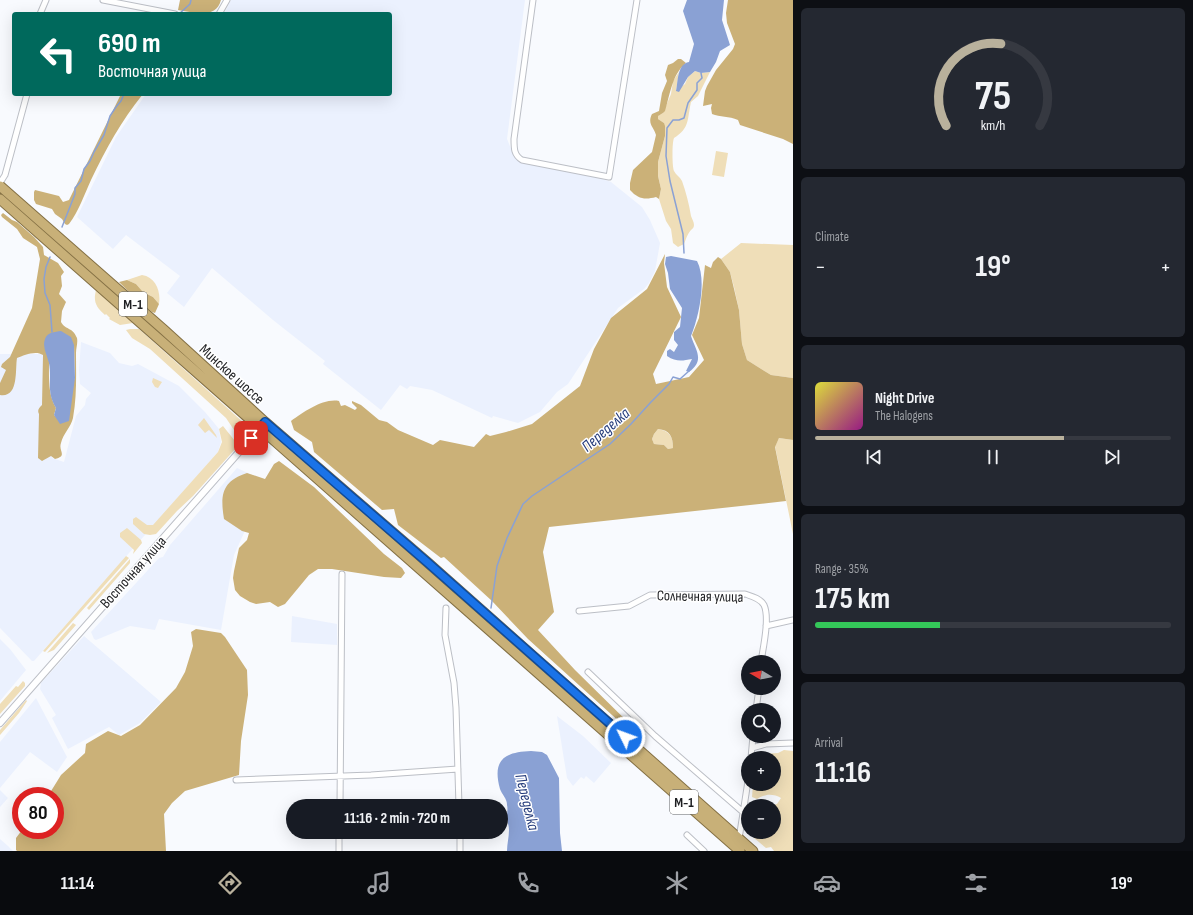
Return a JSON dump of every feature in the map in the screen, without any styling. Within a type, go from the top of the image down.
[{"type":"highway","name":"Минское шоссе","points":[[0,185],[164,330],[262,425],[414,563],[740,851]]},
{"type":"highway","name":"Минское шоссе","points":[[0,201],[262,425],[433,568],[753,851]]},
{"type":"street","points":[[41,12],[46,0]]},
{"type":"street","points":[[103,0],[164,12]]},
{"type":"street","points":[[220,12],[227,0]]},
{"type":"street","points":[[533,0],[514,139],[517,157],[522,160],[610,177],[637,0]]},
{"type":"street","points":[[0,185],[5,175],[26,96]]},
{"type":"street","name":"Восточная улица","points":[[0,722],[262,425]]},
{"type":"street","points":[[340,799],[342,574]]},
{"type":"street","name":"Солнечная улица","points":[[579,611],[629,606],[650,595],[745,594],[757,598],[764,605],[767,618],[763,655]]},
{"type":"street","points":[[446,608],[445,635],[456,696],[459,799]]},
{"type":"street","points":[[766,626],[793,620]]},
{"type":"street","points":[[588,672],[655,736],[741,810]]},
{"type":"street","points":[[752,743],[752,751]]},
{"type":"street","points":[[752,748],[766,744],[793,743]]},
{"type":"street","points":[[236,780],[458,769]]},
{"type":"street","points":[[739,839],[741,826]]},
{"type":"street","points":[[687,835],[704,851]]},
{"type":"street","points":[[339,839],[339,851]]},
{"type":"street","points":[[460,839],[460,851]]},
{"type":"shaded area","points":[[180,0],[221,0],[214,10],[209,12],[178,10]]},
{"type":"shaded area","points":[[231,0],[525,0],[507,139],[515,158],[520,161],[596,177],[611,182],[642,207],[650,220],[660,243],[655,271],[649,283],[644,289],[618,308],[568,384],[557,392],[540,412],[518,423],[493,416],[492,418],[432,390],[410,386],[407,389],[400,385],[381,410],[323,364],[325,361],[273,320],[212,268],[184,307],[167,293],[180,276],[126,235],[113,249],[77,217],[116,137],[145,96],[392,96],[392,12],[225,12]]},
{"type":"shaded area","points":[[728,0],[793,0],[793,144],[783,139],[740,125],[738,120],[712,114],[712,104],[703,106],[707,86],[716,70],[733,49],[735,44],[727,23],[726,13]]},
{"type":"shaded area","points":[[678,59],[681,59],[686,63],[681,68],[675,79],[665,111],[658,116],[658,119],[664,123],[665,126],[665,136],[658,162],[658,176],[661,189],[659,199],[656,197],[642,198],[630,190],[633,170],[652,152],[656,135],[650,120],[652,114],[659,111],[662,93],[667,81],[665,75],[668,65]]},
{"type":"shaded area","points":[[695,71],[701,73],[710,72],[698,96],[691,102],[687,123],[683,131],[673,140],[673,169],[682,181],[694,225],[684,244],[678,247],[673,243],[671,229],[666,221],[659,199],[661,189],[658,176],[658,162],[665,136],[664,123],[658,119],[657,116],[663,113],[671,94],[673,81],[679,72],[676,91],[685,84],[688,77]]},
{"type":"shaded area","points":[[120,96],[142,96],[114,136],[91,180],[76,214],[69,224],[65,224],[52,209],[36,204],[34,200],[34,192],[35,190],[59,196],[63,202],[69,200]]},
{"type":"shaded area","points":[[716,151],[728,153],[724,177],[712,175]]},
{"type":"shaded area","points":[[3,213],[17,222],[34,237],[43,247],[44,255],[58,263],[64,272],[61,276],[62,286],[59,294],[66,302],[62,311],[61,322],[75,334],[77,338],[76,394],[73,418],[60,446],[62,455],[55,459],[51,456],[42,461],[38,458],[38,411],[42,405],[43,355],[34,353],[26,354],[17,358],[16,376],[13,388],[6,395],[0,395],[0,383],[6,370],[1,367],[2,364],[10,357],[32,308],[40,259],[37,247],[23,238],[17,229],[1,215]],"holes":[[[74,345],[75,378],[56,417],[54,415],[56,408],[53,403],[50,386],[49,364]]]},
{"type":"shaded area","points":[[741,243],[793,245],[793,378],[771,375],[747,360],[742,344],[739,310],[734,287],[730,272],[721,259]]},
{"type":"shaded area","points":[[665,254],[664,263],[667,287],[681,317],[653,374],[656,384],[689,377],[704,360],[692,335],[699,318],[705,265],[711,268],[713,262],[718,257],[721,259],[730,272],[739,310],[742,344],[747,360],[771,375],[793,378],[793,440],[779,438],[775,447],[786,501],[549,527],[543,552],[554,612],[538,630],[575,670],[638,732],[633,734],[528,639],[492,601],[444,557],[441,558],[398,525],[394,509],[382,510],[314,452],[312,442],[294,430],[291,421],[314,406],[327,402],[339,401],[341,406],[345,405],[355,410],[357,408],[352,401],[361,405],[379,420],[387,422],[398,430],[433,445],[440,440],[474,447],[486,434],[490,436],[532,424],[580,386],[594,349],[611,318],[647,289]],"holes":[[[658,429],[670,435],[673,448],[668,449],[664,445],[654,444],[652,439],[654,434]]]},
{"type":"shaded area","points":[[142,275],[147,276],[154,282],[158,290],[159,304],[153,297],[143,292],[136,284],[127,280]]},
{"type":"shaded area","points":[[127,280],[136,284],[143,292],[153,297],[159,304],[155,313],[137,300],[119,282]]},
{"type":"shaded area","points":[[96,290],[133,323],[120,325],[109,319],[110,318],[97,307],[95,301]]},
{"type":"shaded area","points":[[139,329],[244,423],[236,433],[226,418],[150,349],[132,338],[126,330]]},
{"type":"shaded area","points":[[81,342],[110,353],[119,363],[132,366],[138,364],[179,386],[205,412],[219,429],[221,442],[218,452],[34,661],[32,661],[0,628],[0,354],[45,354],[52,458],[64,462],[76,416],[85,405],[86,399],[91,393],[80,384],[79,370]]},
{"type":"shaded area","points":[[153,378],[162,382],[158,388],[155,387],[152,382]]},
{"type":"shaded area","points":[[204,418],[217,438],[209,430],[205,433],[198,425]]},
{"type":"shaded area","points":[[223,426],[235,441],[237,447],[156,534],[144,534],[133,524],[133,519],[136,517],[147,525],[153,525],[218,452],[222,442],[219,429]]},
{"type":"shaded area","points":[[658,429],[665,431],[670,435],[673,448],[668,449],[664,445],[654,444],[652,439]]},
{"type":"shaded area","points":[[779,438],[793,440],[793,534],[775,446]]},
{"type":"shaded area","points":[[279,461],[314,487],[384,554],[402,568],[405,573],[401,578],[384,577],[332,569],[318,569],[309,575],[285,604],[278,607],[270,602],[256,604],[240,596],[235,590],[233,578],[234,571],[239,548],[247,540],[249,533],[242,531],[224,519],[222,503],[223,496],[232,480],[247,473],[265,479],[274,464]]},
{"type":"shaded area","points":[[237,468],[267,482],[234,555],[221,630],[159,619],[155,630],[130,626],[96,640],[94,639],[91,632],[159,558],[163,557],[170,545]]},
{"type":"shaded area","points":[[127,528],[141,540],[142,543],[133,554],[134,550],[120,537],[120,533]]},
{"type":"shaded area","points":[[126,556],[129,558],[45,652],[43,651]]},
{"type":"shaded area","points":[[130,559],[130,563],[89,610],[87,608]]},
{"type":"shaded area","points":[[292,616],[337,624],[337,645],[291,642]]},
{"type":"shaded area","points":[[73,623],[76,625],[54,650],[47,653]]},
{"type":"shaded area","points":[[196,629],[221,633],[247,670],[248,695],[241,741],[239,775],[185,791],[172,803],[164,814],[166,851],[17,851],[16,839],[64,839],[64,787],[54,787],[61,775],[85,753],[86,744],[108,731],[121,736],[140,725],[176,688],[185,672],[193,646],[191,632]]},
{"type":"shaded area","points":[[84,636],[161,702],[140,723],[119,735],[109,727],[68,749],[52,718],[56,715],[40,689],[41,683]]},
{"type":"shaded area","points":[[0,639],[10,649],[26,670],[0,701]]},
{"type":"shaded area","points":[[23,681],[25,686],[0,714],[0,704],[16,686],[18,687]]},
{"type":"shaded area","points":[[36,698],[67,757],[57,772],[30,752],[0,788],[0,742]]},
{"type":"shaded area","points":[[26,700],[27,701],[19,713],[0,735],[0,730]]},
{"type":"shaded area","points":[[557,716],[583,736],[611,763],[594,783],[586,776],[584,779],[581,777],[573,786],[567,778]]},
{"type":"shaded area","points":[[784,750],[793,751],[793,851],[774,851],[771,847],[766,848],[755,839],[781,839],[781,798],[772,795],[766,795],[757,799],[752,797],[752,791],[781,791],[781,752]]},
{"type":"shaded area","points":[[0,790],[8,798],[0,807]]},
{"type":"shaded area","points":[[0,839],[8,846],[13,851],[0,851]]},
{"type":"water","points":[[687,0],[724,0],[722,20],[730,45],[720,51],[710,72],[701,73],[695,71],[688,77],[679,92],[676,91],[680,70],[685,63],[689,62],[694,44],[683,11]]},
{"type":"water","points":[[671,256],[697,261],[700,269],[702,288],[701,298],[697,319],[691,336],[697,351],[698,359],[694,368],[689,372],[686,371],[692,359],[679,360],[667,356],[667,351],[670,349],[674,352],[678,345],[674,340],[674,332],[680,327],[682,308],[670,289],[665,264],[666,257]]},
{"type":"water","points":[[61,331],[71,337],[74,345],[75,378],[69,421],[60,424],[54,415],[56,408],[51,397],[50,369],[44,342],[48,335]]},
{"type":"water","points":[[522,752],[542,752],[547,755],[559,778],[560,833],[562,851],[507,851],[509,830],[508,799],[505,799],[500,789],[498,779],[499,764],[507,756]]},
{"type":"waterway","points":[[181,12],[190,4],[191,0]]},
{"type":"waterway","name":"Переделка","points":[[684,253],[683,234],[670,181],[666,156],[667,128],[673,120],[684,118],[688,103],[697,90],[697,83],[702,78],[701,73]]},
{"type":"waterway","points":[[62,227],[75,194],[75,188],[81,181],[84,169],[104,135],[110,116],[123,96]]},
{"type":"waterway","points":[[50,257],[46,267],[44,279],[45,293],[50,305],[52,332]]},
{"type":"waterway","name":"Переделка","points":[[491,608],[497,566],[507,538],[523,504],[532,496],[610,444],[669,384],[673,377],[680,379],[689,371]]},
{"type":"route","points":[[251,438],[265,422],[427,562],[625,737]]}]
